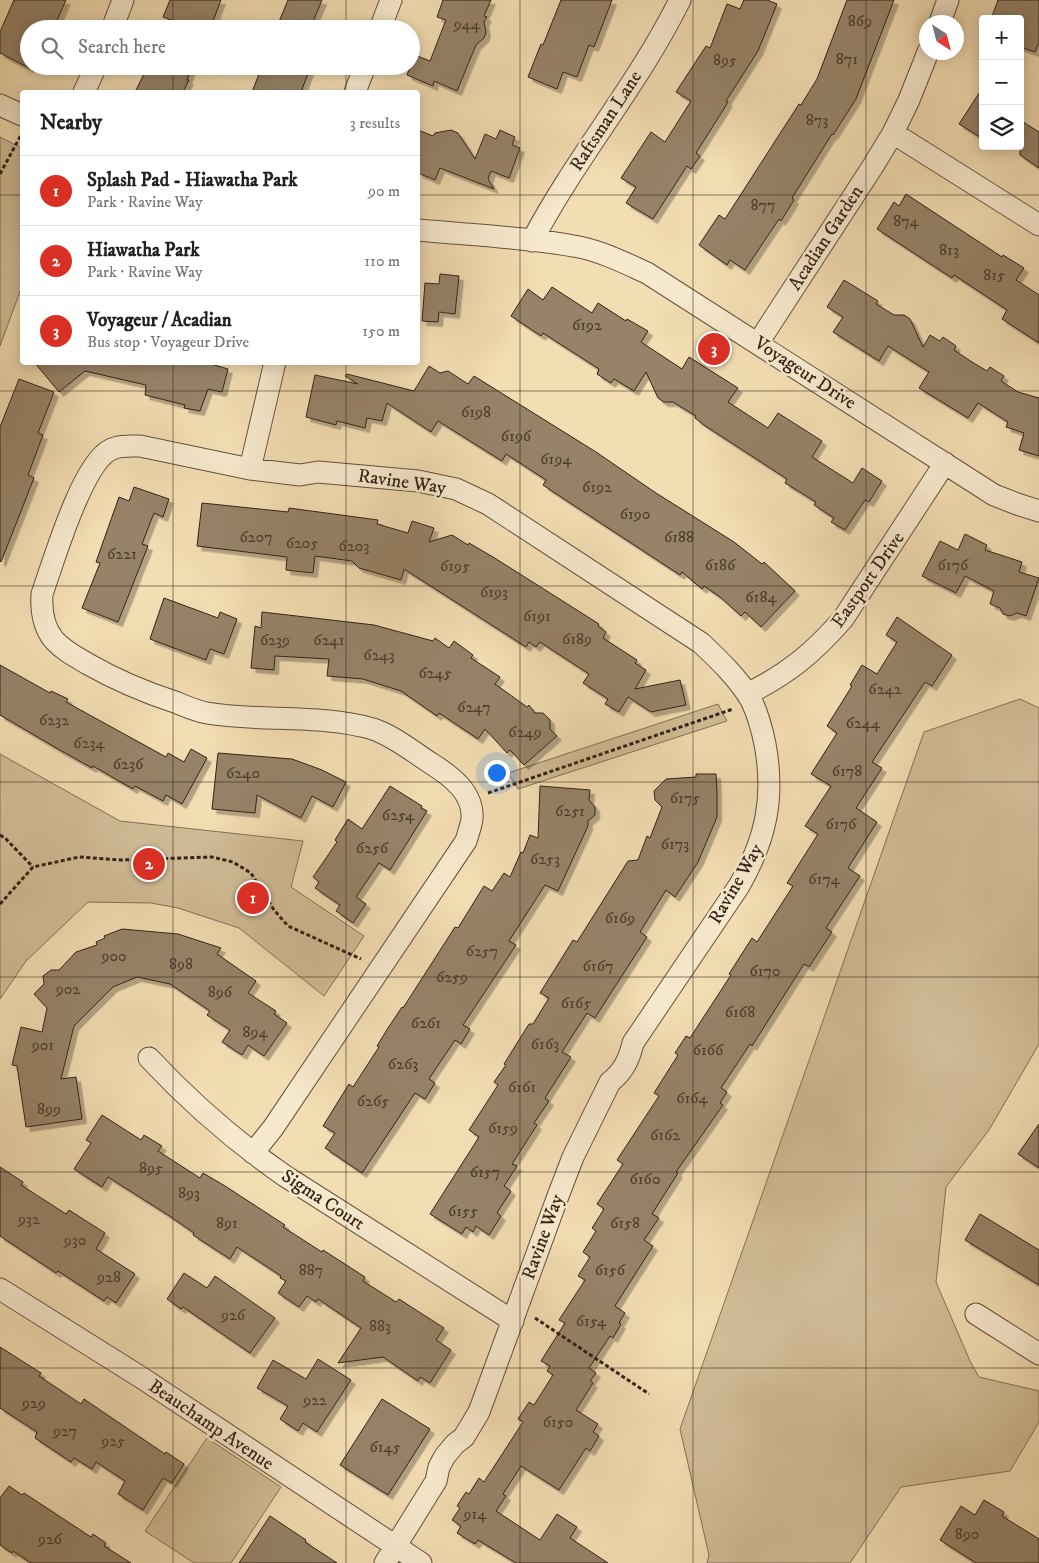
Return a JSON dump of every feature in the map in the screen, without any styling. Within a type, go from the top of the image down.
[{"type":"street","points":[[115,20],[123,0]]},
{"type":"street","points":[[383,20],[391,0]]},
{"type":"street","name":"Raftsman Lane","points":[[532,241],[551,206],[658,40],[680,0]]},
{"type":"street","points":[[943,15],[948,0]]},
{"type":"street","name":"Acadian Garden","points":[[758,342],[894,133],[925,60]]},
{"type":"street","points":[[85,90],[92,75]]},
{"type":"street","points":[[356,90],[362,75]]},
{"type":"street","points":[[0,105],[20,114]]},
{"type":"street","points":[[894,133],[1039,225]]},
{"type":"street","name":"Voyageur Drive","points":[[420,230],[580,247],[617,259],[647,273],[758,342],[994,495],[1039,511]]},
{"type":"street","points":[[250,469],[274,365]]},
{"type":"street","name":"Ravine Way","points":[[390,1554],[436,1481],[439,1467],[455,1444],[464,1437],[479,1412],[570,1165],[610,1082],[624,1068],[630,1056],[633,1043],[739,886],[752,863],[762,837],[768,813],[770,788],[762,729],[749,698],[716,657],[684,630],[488,504],[456,489],[418,481],[318,472],[300,475],[250,469],[140,446],[124,446],[109,450],[92,467],[81,488],[42,594],[42,608],[46,623],[53,639],[65,651],[121,682],[150,694],[205,712],[338,722],[373,729],[389,736],[439,768],[460,785],[469,800]]},
{"type":"street","name":"Eastport Drive","points":[[749,698],[800,662],[830,635],[844,619],[945,464]]},
{"type":"street","points":[[253,1153],[278,1120],[466,841],[472,820],[469,800]]},
{"type":"street","name":"Sigma Court","points":[[150,1058],[177,1088],[253,1153],[310,1192],[515,1314]]},
{"type":"street","name":"Beauchamp Avenue","points":[[0,1289],[142,1378],[390,1554],[421,1563]]},
{"type":"street","points":[[976,1314],[1039,1354]]},
{"type":"path","points":[[0,174],[20,136]]},
{"type":"path","points":[[469,800],[749,698]]},
{"type":"path","points":[[0,835],[33,866]]},
{"type":"path","points":[[0,904],[33,866],[78,857],[120,860],[212,857],[233,862],[251,873],[274,910],[288,926],[365,961],[376,974]]},
{"type":"path","points":[[0,897],[4,900]]},
{"type":"path","points":[[515,1314],[649,1394]]},
{"type":"shaded area","points":[[0,137],[20,147],[20,291],[0,346]]},
{"type":"shaded area","points":[[1020,699],[1039,708],[1039,1044],[989,1130],[946,1187],[936,1282],[970,1361],[979,1377],[1039,1391],[1039,1422],[1010,1471],[901,1487],[850,1563],[707,1563],[709,1555],[680,1429],[924,732]]},
{"type":"shaded area","points":[[718,704],[727,721],[518,789],[508,773]]},
{"type":"shaded area","points":[[0,754],[120,821],[303,841],[291,887],[364,936],[324,996],[239,928],[178,908],[151,903],[88,902],[26,961],[0,999]]},
{"type":"shaded area","points":[[207,1438],[281,1487],[231,1563],[194,1563],[145,1531]]},
{"type":"building","points":[[14,0],[66,0],[57,20],[20,20],[20,63],[0,53],[0,32]]},
{"type":"building","points":[[170,0],[221,0],[213,20],[171,20],[163,17]]},
{"type":"building","points":[[288,0],[322,0],[314,20],[280,20]]},
{"type":"building","points":[[443,0],[491,0],[484,16],[487,17],[484,22],[486,32],[484,38],[476,45],[457,91],[434,81],[433,86],[407,75],[420,75],[420,57],[430,61],[446,20],[437,17]]},
{"type":"building","points":[[561,0],[612,0],[594,47],[589,45],[577,77],[563,72],[557,89],[528,77]]},
{"type":"building","points":[[744,0],[767,0],[777,4],[758,51],[696,153],[700,156],[691,169],[687,166],[653,219],[626,203],[636,187],[621,178],[651,132],[665,142],[691,101],[676,92],[706,46],[710,48],[727,4],[740,9]]},
{"type":"building","points":[[847,0],[894,0],[856,99],[792,198],[794,200],[781,221],[779,219],[745,270],[730,260],[727,265],[699,245],[719,215],[725,219],[817,79]]},
{"type":"building","points":[[998,0],[1039,0],[1039,42],[1035,52],[1024,48],[1024,15],[992,15]]},
{"type":"building","points":[[144,75],[189,75],[187,80],[189,80],[184,90],[136,90]]},
{"type":"building","points":[[259,75],[308,75],[302,90],[253,90]]},
{"type":"building","points":[[979,93],[979,136],[959,124]]},
{"type":"building","points":[[1024,123],[1039,132],[1039,168],[1020,155],[1020,150],[1024,150]]},
{"type":"building","points":[[451,130],[458,133],[475,159],[485,134],[496,139],[500,130],[515,137],[512,145],[520,148],[509,178],[491,171],[488,179],[494,189],[440,168],[435,180],[420,174],[420,131],[433,136],[435,133]]},
{"type":"building","points":[[906,194],[1002,257],[1003,255],[1024,268],[1016,280],[1039,295],[1039,343],[1002,319],[1007,310],[954,275],[952,278],[877,229],[894,202],[899,206]]},
{"type":"building","points":[[440,274],[459,276],[455,314],[439,312],[438,322],[422,321],[425,283],[439,284]]},
{"type":"building","points":[[844,280],[878,301],[876,304],[894,315],[904,315],[910,319],[923,347],[930,335],[940,341],[943,337],[956,346],[954,350],[972,362],[987,371],[990,367],[1004,376],[1001,381],[1018,392],[1039,398],[1039,456],[1019,450],[1024,433],[1006,427],[1008,422],[978,403],[968,418],[919,388],[929,372],[888,346],[879,361],[833,332],[843,317],[827,307]]},
{"type":"building","points":[[552,287],[592,313],[598,303],[626,321],[627,319],[648,331],[641,342],[682,369],[689,357],[738,388],[728,402],[768,428],[778,413],[822,441],[812,457],[853,483],[862,468],[882,481],[869,502],[865,500],[845,530],[831,522],[834,518],[814,505],[816,502],[785,483],[787,479],[704,425],[695,418],[696,416],[673,402],[664,402],[658,398],[646,372],[634,391],[614,379],[611,383],[597,374],[599,369],[543,333],[541,336],[511,316],[528,289],[543,300]]},
{"type":"building","points":[[36,365],[214,365],[228,369],[222,392],[208,389],[200,411],[184,408],[185,405],[145,395],[146,385],[85,371],[59,392]]},
{"type":"building","points":[[429,366],[440,373],[448,371],[468,384],[474,376],[596,452],[656,493],[734,542],[762,564],[764,562],[795,591],[761,627],[745,612],[741,616],[720,597],[704,586],[702,589],[682,572],[680,575],[543,485],[546,480],[506,454],[502,461],[438,421],[431,432],[387,403],[382,421],[367,418],[365,428],[337,421],[336,425],[306,417],[315,375],[358,384],[345,376],[347,374],[414,391]]},
{"type":"building","points":[[19,379],[54,392],[38,433],[43,435],[28,475],[34,478],[1,562],[0,427]]},
{"type":"building","points":[[134,487],[169,499],[163,517],[154,513],[142,544],[148,546],[118,622],[82,608],[100,563],[96,562],[119,497],[129,501]]},
{"type":"building","points":[[202,503],[288,512],[289,508],[378,520],[377,524],[408,533],[412,521],[434,528],[429,542],[452,535],[493,557],[599,624],[598,626],[606,632],[603,638],[637,660],[635,663],[646,670],[635,689],[680,680],[686,705],[651,712],[628,697],[619,712],[605,704],[608,699],[583,683],[589,674],[540,642],[536,647],[529,642],[526,647],[404,569],[401,580],[359,568],[352,561],[315,556],[313,573],[286,570],[287,557],[197,546]]},
{"type":"building","points":[[965,534],[987,545],[985,550],[1022,562],[1019,572],[1039,578],[1026,616],[1017,613],[1010,616],[1003,614],[1000,608],[990,604],[994,591],[965,576],[956,593],[922,576],[940,541],[958,550]]},
{"type":"building","points":[[164,598],[218,618],[220,612],[237,619],[224,654],[210,649],[206,660],[150,639]]},
{"type":"building","points":[[262,612],[374,625],[433,641],[435,638],[449,648],[454,641],[473,655],[471,658],[500,677],[495,684],[527,707],[529,705],[535,713],[543,713],[550,720],[550,729],[557,736],[524,765],[510,750],[507,753],[485,729],[478,739],[439,713],[437,716],[401,691],[363,679],[327,676],[329,659],[275,656],[274,670],[251,668],[255,626],[261,628]]},
{"type":"building","points":[[897,617],[952,655],[932,686],[925,682],[872,762],[882,768],[856,808],[877,822],[848,868],[860,876],[826,928],[832,932],[809,967],[804,964],[752,1046],[750,1044],[721,1088],[727,1092],[720,1103],[723,1105],[676,1172],[678,1173],[652,1214],[659,1218],[644,1240],[653,1246],[615,1306],[625,1313],[619,1323],[621,1324],[613,1338],[610,1336],[589,1368],[596,1373],[590,1381],[593,1383],[576,1410],[598,1424],[593,1432],[599,1436],[590,1451],[586,1448],[559,1490],[521,1466],[503,1494],[506,1496],[496,1511],[540,1540],[557,1514],[577,1527],[570,1538],[608,1563],[516,1563],[478,1540],[475,1544],[457,1533],[461,1526],[452,1520],[460,1508],[457,1506],[466,1492],[469,1494],[479,1478],[484,1482],[523,1422],[518,1419],[529,1402],[534,1405],[553,1375],[547,1371],[550,1366],[541,1361],[565,1323],[559,1320],[585,1280],[578,1276],[590,1257],[583,1252],[596,1231],[592,1228],[604,1209],[597,1204],[623,1164],[617,1160],[659,1096],[654,1093],[678,1055],[675,1053],[686,1036],[690,1038],[731,975],[729,974],[752,938],[757,942],[793,886],[787,883],[818,834],[805,826],[831,786],[811,774],[837,733],[827,726],[852,686],[850,685],[862,665],[877,674],[897,642],[886,635]]},
{"type":"building","points":[[0,665],[50,693],[51,691],[68,699],[66,702],[166,757],[168,753],[184,762],[191,749],[207,758],[182,804],[166,795],[163,801],[135,786],[133,789],[93,766],[92,768],[0,715]]},
{"type":"building","points":[[218,753],[292,759],[322,770],[346,782],[333,807],[312,796],[301,818],[257,795],[255,813],[212,809]]},
{"type":"building","points":[[696,774],[716,774],[717,791],[717,817],[698,862],[675,897],[666,890],[640,932],[647,937],[595,1018],[587,1013],[562,1052],[571,1057],[545,1098],[549,1101],[534,1123],[537,1125],[512,1164],[517,1166],[504,1186],[511,1191],[497,1213],[501,1216],[489,1235],[476,1226],[473,1232],[466,1227],[462,1234],[430,1214],[479,1137],[469,1130],[498,1085],[494,1082],[506,1065],[504,1064],[529,1024],[533,1024],[549,998],[540,993],[573,940],[577,942],[628,861],[638,860],[647,836],[650,838],[662,807],[655,800],[654,791],[666,779],[696,777]]},
{"type":"building","points":[[390,786],[427,811],[390,870],[379,863],[356,897],[366,904],[353,923],[336,911],[340,905],[315,888],[319,882],[313,877],[337,842],[335,840],[348,819],[362,829]]},
{"type":"building","points":[[540,786],[590,790],[589,800],[595,807],[595,815],[588,821],[588,826],[558,891],[545,885],[509,941],[516,945],[463,1025],[470,1029],[461,1044],[455,1040],[429,1079],[435,1083],[425,1099],[415,1093],[362,1173],[325,1148],[335,1133],[323,1126],[349,1084],[353,1087],[379,1047],[377,1046],[388,1028],[455,927],[458,928],[484,886],[492,891],[504,873],[510,877],[530,835],[538,838]]},
{"type":"building","points":[[122,929],[178,934],[221,948],[217,954],[256,981],[248,993],[276,1011],[274,1014],[287,1023],[264,1056],[248,1045],[242,1055],[222,1042],[230,1030],[207,1015],[210,1011],[170,984],[137,977],[113,987],[74,1026],[61,1079],[76,1077],[82,1119],[26,1127],[17,1066],[12,1065],[21,1027],[42,1032],[47,1008],[34,994],[44,984],[43,976],[51,970],[59,970],[76,952],[97,945],[96,942],[105,938],[104,936]]},
{"type":"building","points":[[102,1115],[141,1140],[144,1135],[162,1146],[158,1151],[200,1178],[203,1173],[225,1186],[285,1225],[283,1227],[365,1277],[363,1281],[396,1302],[399,1299],[444,1328],[436,1340],[451,1350],[430,1383],[420,1377],[418,1381],[383,1357],[338,1363],[361,1328],[318,1299],[316,1302],[307,1296],[299,1307],[278,1293],[286,1281],[280,1278],[281,1276],[237,1247],[230,1259],[193,1235],[194,1233],[168,1215],[108,1177],[102,1187],[74,1169],[91,1143],[86,1140]]},
{"type":"building","points":[[1039,1124],[1039,1168],[1018,1154]]},
{"type":"building","points":[[0,1167],[23,1182],[21,1185],[66,1214],[69,1210],[105,1233],[96,1249],[135,1274],[116,1303],[107,1297],[104,1301],[58,1271],[56,1273],[0,1236]]},
{"type":"building","points":[[980,1214],[1039,1250],[1039,1285],[965,1240]]},
{"type":"building","points":[[184,1273],[207,1288],[215,1276],[275,1318],[250,1353],[183,1307],[181,1309],[167,1299]]},
{"type":"building","points":[[0,1347],[41,1373],[39,1376],[81,1404],[84,1399],[165,1454],[166,1452],[184,1464],[172,1483],[163,1478],[143,1510],[118,1494],[125,1481],[96,1462],[92,1469],[74,1458],[71,1462],[35,1438],[37,1432],[0,1408]]},
{"type":"building","points":[[318,1359],[351,1380],[317,1432],[303,1423],[298,1431],[280,1419],[288,1406],[257,1388],[273,1360],[306,1379]]},
{"type":"building","points":[[382,1399],[430,1429],[388,1495],[340,1465]]},
{"type":"building","points":[[9,1486],[22,1495],[24,1493],[91,1537],[93,1534],[106,1543],[104,1546],[131,1563],[31,1563],[13,1551],[12,1553],[0,1545],[0,1498]]},
{"type":"building","points":[[984,1500],[1004,1512],[1002,1516],[1039,1539],[1039,1563],[976,1563],[940,1540],[961,1506],[975,1515]]},
{"type":"building","points":[[270,1516],[306,1540],[305,1542],[337,1563],[239,1563]]},
{"type":"place","name":"Voyageur / Acadian","points":[[714,349]]},
{"type":"place","name":"Hiawatha Park","points":[[149,864]]},
{"type":"place","name":"Splash Pad - Hiawatha Park","points":[[253,898]]}]
